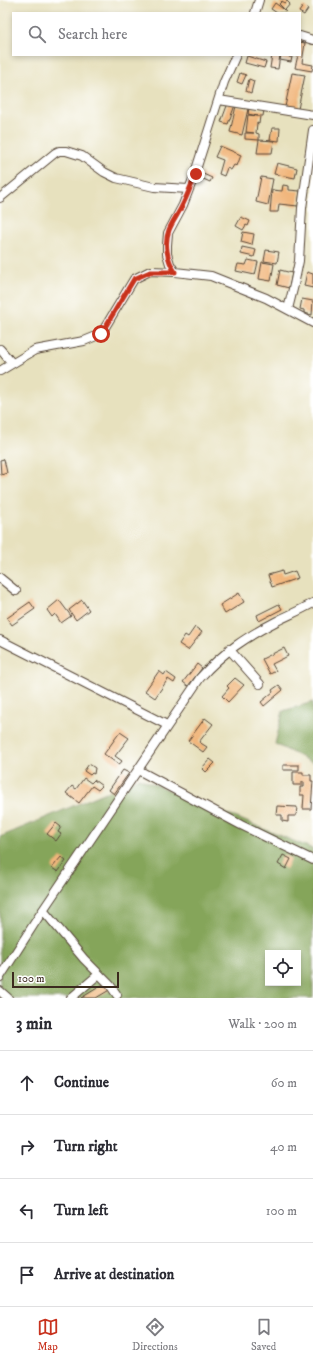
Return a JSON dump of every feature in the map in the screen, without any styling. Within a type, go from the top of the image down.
[{"type":"street","points":[[255,12],[259,0]]},
{"type":"street","points":[[301,36],[313,40]]},
{"type":"street","points":[[175,272],[170,264],[167,254],[167,237],[170,226],[181,209],[189,189],[224,82],[236,56]]},
{"type":"street","points":[[219,100],[313,115]]},
{"type":"street","points":[[288,309],[299,261],[302,208],[309,189],[313,130]]},
{"type":"street","points":[[0,198],[52,156],[62,150],[82,156],[104,172],[116,178],[154,187],[189,189]]},
{"type":"street","points":[[0,371],[35,350],[84,341],[101,334],[134,279],[150,272],[175,272],[211,276],[266,298],[313,323]]},
{"type":"street","points":[[0,349],[12,363]]},
{"type":"street","points":[[0,578],[16,591]]},
{"type":"street","points":[[0,977],[43,910],[200,678],[229,649],[275,622],[313,603]]},
{"type":"street","points":[[0,640],[167,726]]},
{"type":"street","points":[[229,649],[260,684]]},
{"type":"street","points":[[138,770],[241,826],[313,860]]},
{"type":"street","points":[[43,910],[84,959],[110,985],[117,995]]},
{"type":"street","points":[[72,998],[99,974]]},
{"type":"street","points":[[0,991],[8,998]]},
{"type":"green space","points":[[313,702],[313,763],[275,744],[283,711]]},
{"type":"green space","points":[[139,778],[313,849],[313,998],[0,998],[0,837]]},
{"type":"building","points":[[282,1],[285,3],[287,1],[290,4],[285,10],[279,4]]},
{"type":"building","points":[[275,3],[286,11],[276,12],[271,9]]},
{"type":"building","points":[[303,6],[308,9],[304,15],[299,12]]},
{"type":"building","points":[[301,42],[305,43],[302,63],[313,65],[312,71],[295,68],[298,56],[301,56]]},
{"type":"building","points":[[247,56],[266,62],[264,68],[245,63]]},
{"type":"building","points":[[272,56],[280,56],[278,69],[270,68]]},
{"type":"building","points":[[281,56],[292,57],[291,62],[280,60]]},
{"type":"building","points":[[240,73],[246,75],[242,84],[237,82]]},
{"type":"building","points":[[292,73],[305,75],[298,109],[285,107]]},
{"type":"building","points":[[249,79],[254,81],[251,93],[246,91]]},
{"type":"building","points":[[228,103],[235,105],[228,124],[221,122]]},
{"type":"building","points":[[236,106],[248,109],[242,135],[230,132]]},
{"type":"building","points":[[249,108],[264,110],[263,116],[260,116],[259,124],[257,123],[256,133],[259,134],[259,140],[245,139],[245,133],[254,133],[246,132],[248,115],[258,116],[248,114]]},
{"type":"building","points":[[272,128],[280,128],[279,141],[270,140]]},
{"type":"building","points":[[259,140],[274,141],[272,153],[257,153]]},
{"type":"building","points":[[220,146],[241,155],[237,166],[234,165],[231,170],[227,168],[224,176],[219,174],[223,160],[215,157]]},
{"type":"building","points":[[277,163],[297,168],[295,178],[274,174]]},
{"type":"building","points":[[201,173],[212,178],[210,182],[199,177]]},
{"type":"building","points":[[261,177],[273,179],[268,205],[256,202]]},
{"type":"building","points":[[283,185],[289,186],[289,190],[300,191],[298,206],[279,204],[278,212],[270,212],[272,190],[282,191]]},
{"type":"building","points":[[241,217],[250,221],[248,226],[246,225],[243,230],[236,226]]},
{"type":"building","points":[[243,232],[254,234],[252,245],[241,242]]},
{"type":"building","points":[[242,247],[256,250],[254,257],[241,254]]},
{"type":"building","points":[[266,250],[279,252],[277,263],[264,261]]},
{"type":"building","points":[[248,260],[258,262],[255,275],[236,271],[238,264],[246,265]]},
{"type":"building","points":[[262,262],[274,264],[271,281],[259,279]]},
{"type":"building","points":[[280,270],[292,273],[289,288],[277,285]]},
{"type":"building","points":[[307,272],[313,274],[313,288],[304,286]]},
{"type":"building","points":[[302,299],[313,301],[312,315],[304,313],[304,310],[300,309]]},
{"type":"building","points":[[4,459],[7,473],[1,475],[0,460]]},
{"type":"building","points":[[282,571],[283,575],[295,571],[298,578],[272,587],[268,575]]},
{"type":"building","points":[[239,593],[244,602],[225,614],[220,605]]},
{"type":"building","points":[[59,600],[71,616],[61,623],[55,614],[52,617],[47,610]]},
{"type":"building","points":[[82,600],[89,610],[76,620],[69,610]]},
{"type":"building","points":[[30,602],[35,609],[12,625],[7,618]]},
{"type":"building","points":[[279,604],[282,609],[259,621],[257,615]]},
{"type":"building","points":[[195,627],[202,632],[188,650],[179,644],[185,635],[188,637]]},
{"type":"building","points":[[284,648],[288,656],[272,664],[276,671],[270,674],[262,659]]},
{"type":"building","points":[[197,664],[202,668],[188,686],[183,682]]},
{"type":"building","points":[[159,671],[164,675],[166,672],[176,679],[174,683],[168,679],[155,698],[145,691]]},
{"type":"building","points":[[235,678],[244,685],[228,702],[222,696],[229,688],[227,686]]},
{"type":"building","points":[[279,685],[283,690],[264,706],[261,702]]},
{"type":"building","points":[[205,718],[213,724],[199,742],[207,747],[203,752],[188,741]]},
{"type":"building","points":[[120,732],[129,738],[115,756],[122,761],[119,765],[104,754]]},
{"type":"building","points":[[210,759],[215,763],[206,772],[202,768]]},
{"type":"building","points":[[89,764],[95,768],[94,774],[92,773],[90,775],[84,771]]},
{"type":"building","points":[[283,765],[299,765],[299,770],[283,770]]},
{"type":"building","points":[[123,770],[129,773],[114,794],[109,790]]},
{"type":"building","points":[[293,772],[303,772],[303,775],[311,775],[311,781],[313,781],[311,809],[303,809],[304,795],[300,795],[300,787],[304,787],[304,782],[302,782],[302,785],[293,785]]},
{"type":"building","points":[[84,778],[91,783],[94,780],[102,786],[98,790],[92,786],[79,803],[66,793],[72,786],[76,789]]},
{"type":"building","points":[[277,806],[297,807],[296,816],[288,816],[288,822],[282,821],[282,815],[276,815]]},
{"type":"building","points":[[56,823],[61,827],[58,832],[61,834],[56,841],[47,834]]},
{"type":"building","points":[[283,855],[291,859],[286,869],[278,864]]},
{"type":"building","points":[[61,857],[66,861],[58,872],[52,868]]},
{"type":"building","points":[[107,982],[111,989],[96,998],[81,998]]},
{"type":"route","points":[[101,334],[134,279],[150,272],[175,272],[170,264],[167,254],[167,237],[170,226],[183,206],[196,174]]}]
